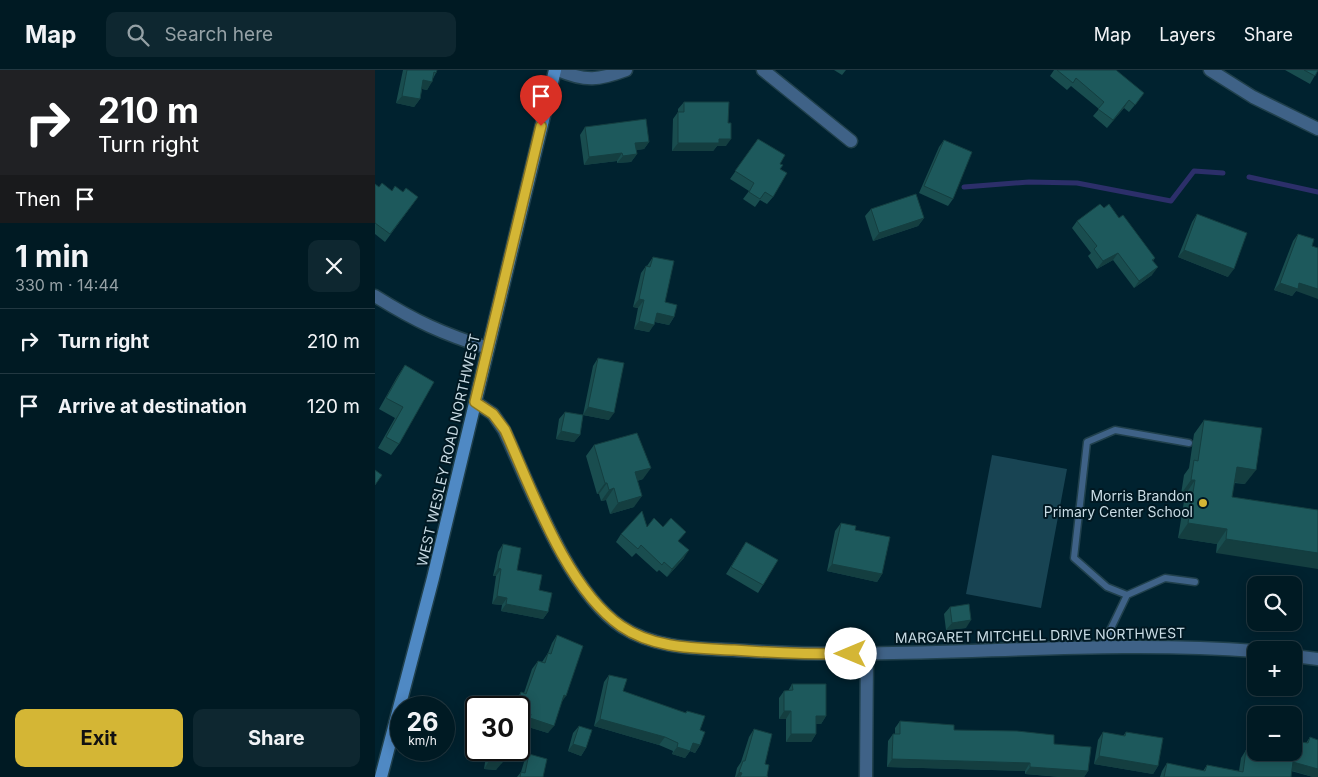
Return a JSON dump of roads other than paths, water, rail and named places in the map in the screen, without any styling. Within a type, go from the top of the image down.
[{"type":"street","points":[[556,70],[587,79],[603,78],[626,70]]},
{"type":"street","name":"WEST WESLEY ROAD NORTHWEST","points":[[381,777],[433,578],[556,70]]},
{"type":"street","points":[[763,70],[851,141]]},
{"type":"street","points":[[1210,70],[1253,97],[1318,129]]},
{"type":"street","points":[[375,296],[407,317],[446,335],[488,348]]},
{"type":"street","name":"MARGARET MITCHELL DRIVE NORTHWEST","points":[[475,402],[493,414],[505,430],[556,542],[598,607],[621,627],[649,640],[679,647],[804,654],[1102,647],[1212,648],[1247,651]]},
{"type":"street","points":[[866,777],[867,654]]},
{"type":"street","points":[[1302,657],[1318,659]]},
{"type":"lane","points":[[1127,595],[1107,587],[1074,558],[1087,442],[1115,430],[1189,443]]},
{"type":"lane","points":[[1102,647],[1127,595],[1165,578],[1195,582]]},
{"type":"waterway","points":[[964,187],[1029,182],[1077,183],[1171,201],[1194,171],[1223,173]]},
{"type":"waterway","points":[[1249,177],[1318,192]]},
{"type":"place","name":"Morris Brandon Primary Center School","points":[[1203,503]]}]
